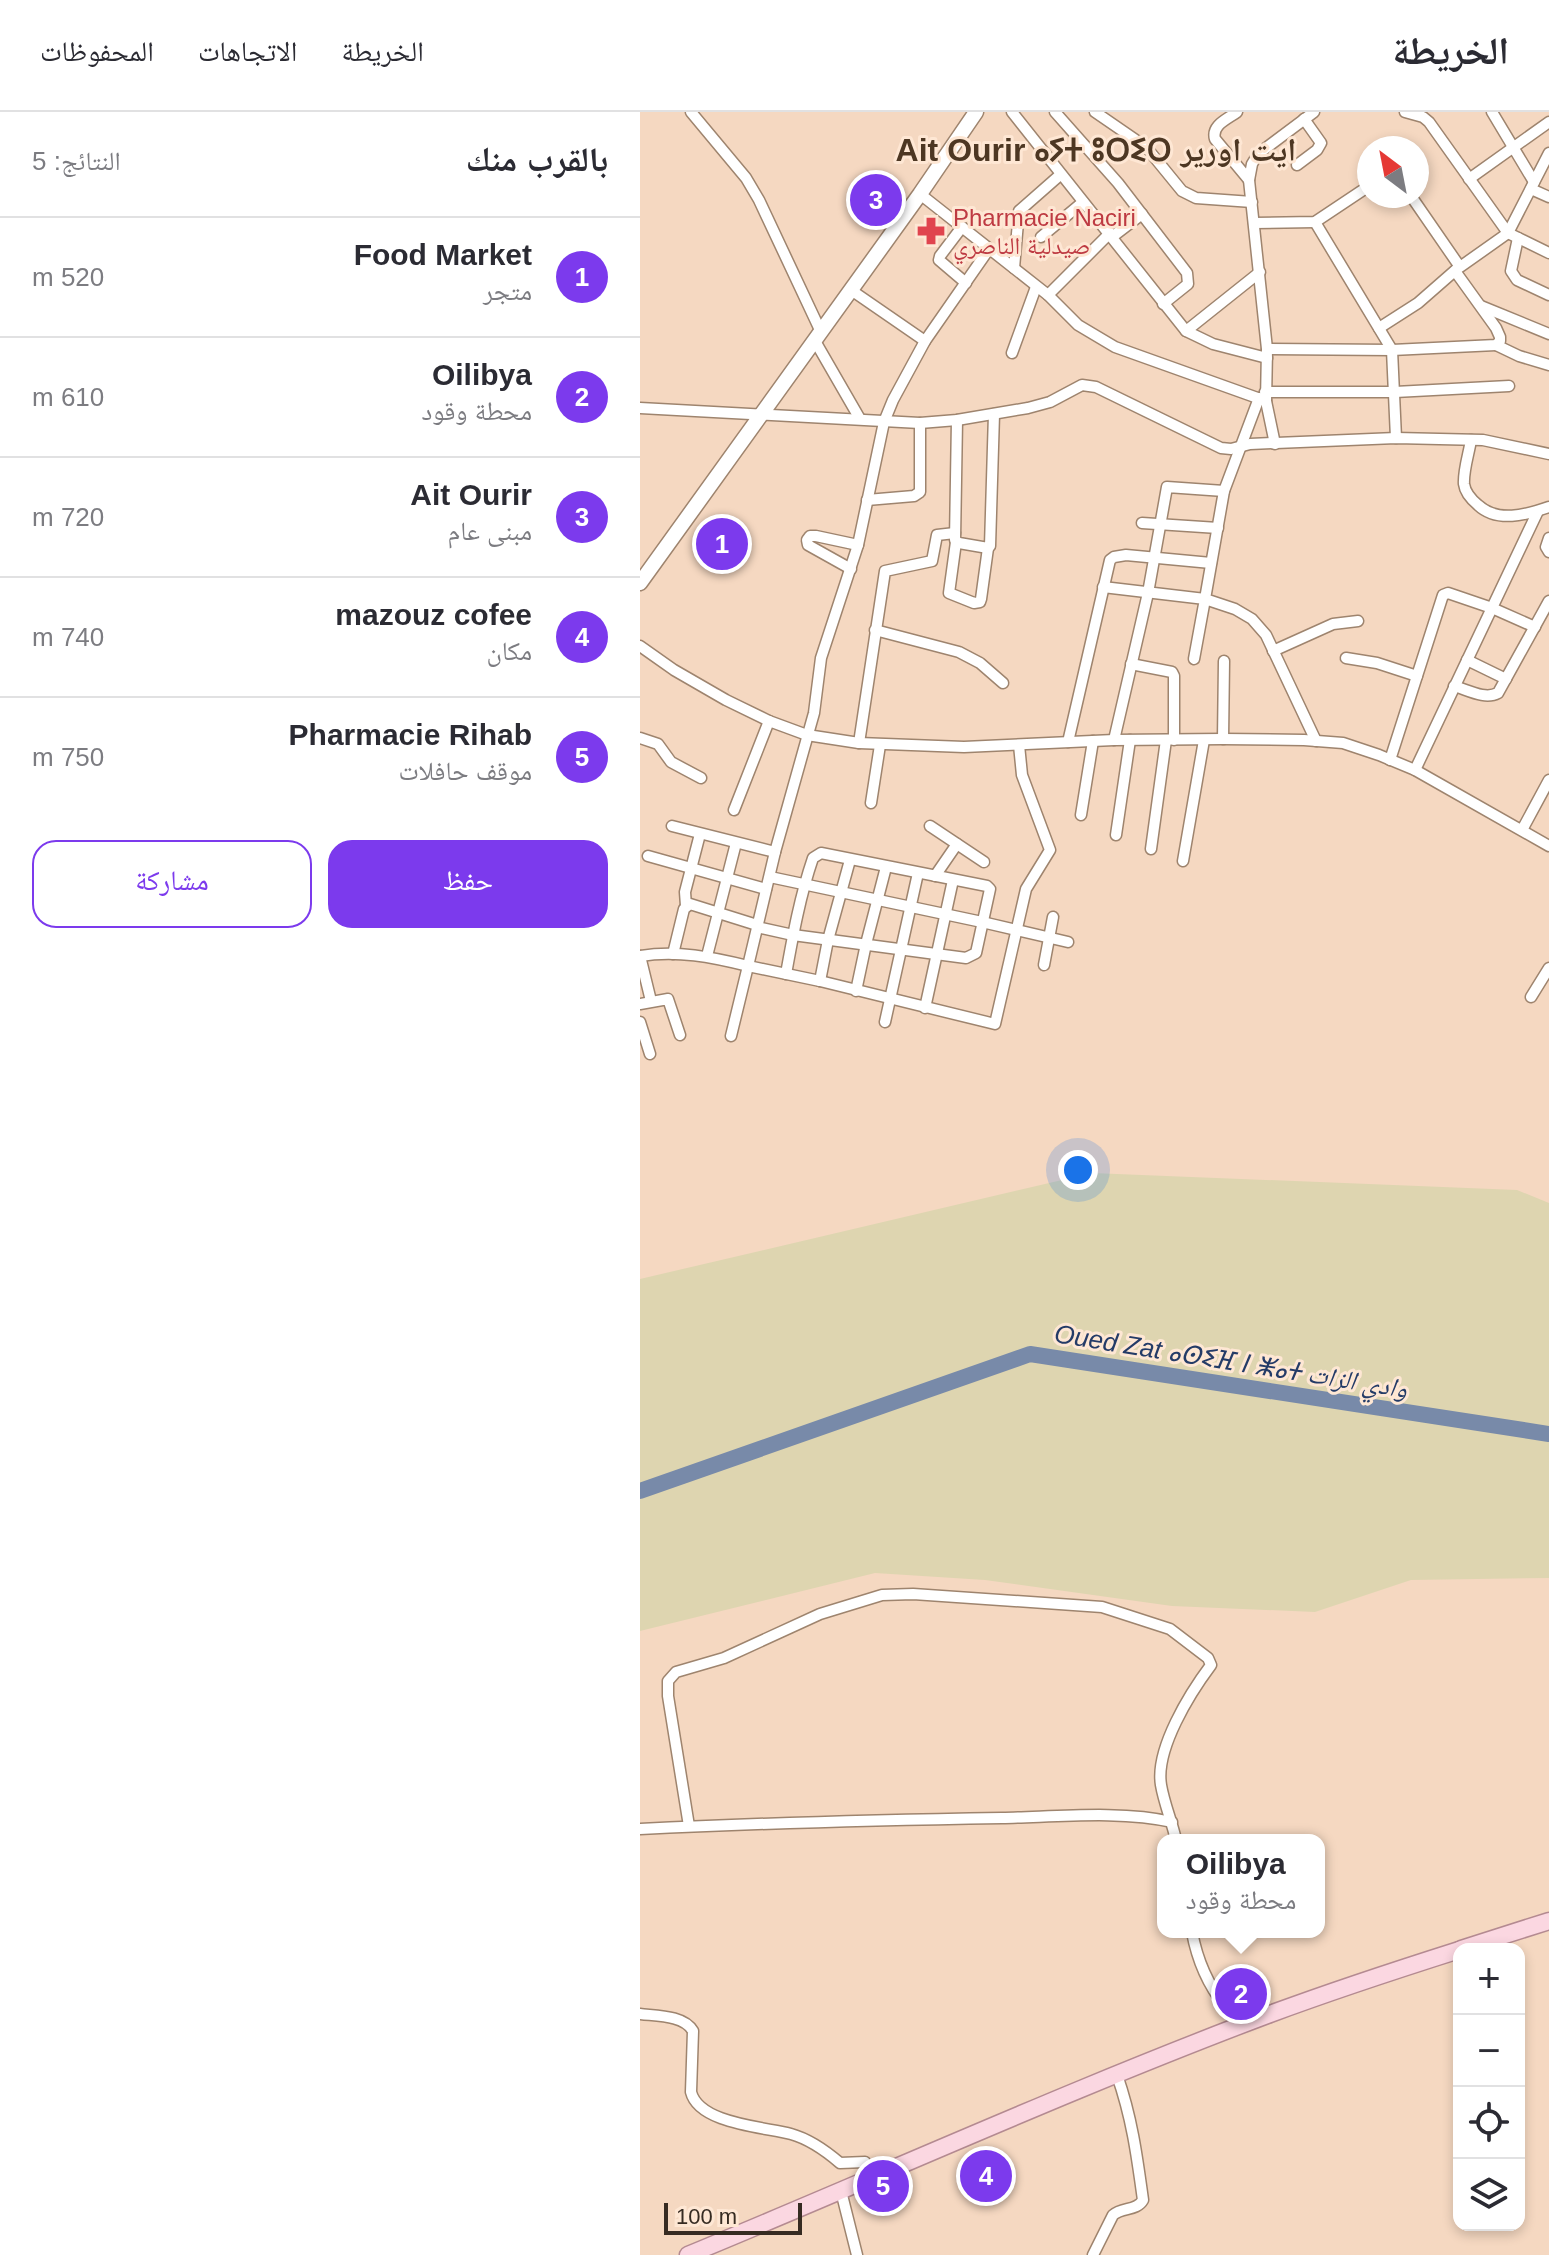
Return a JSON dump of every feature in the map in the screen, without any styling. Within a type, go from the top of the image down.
[{"type":"main road","points":[[1479,1943],[1549,1921]]},
{"type":"main road","points":[[688,2255],[1270,2014],[1453,1951]]},
{"type":"street","points":[[691,112],[746,178],[759,200],[818,337],[860,419]]},
{"type":"street","points":[[1055,112],[1118,183],[1187,273],[1188,284],[1163,304]]},
{"type":"street","points":[[1095,112],[1146,147],[1188,196],[1252,202]]},
{"type":"street","points":[[1237,112],[1215,128],[1213,133],[1249,180]]},
{"type":"street","points":[[1405,112],[1429,122],[1513,236],[1549,253]]},
{"type":"street","points":[[1492,112],[1532,186],[1549,197]]},
{"type":"street","points":[[1016,114],[1060,175],[1186,331],[1213,344],[1267,354],[1496,345],[1549,365]]},
{"type":"street","points":[[640,583],[975,115]]},
{"type":"street","points":[[1275,444],[1264,397],[1267,354],[1249,180],[1258,154],[1309,116],[1321,143],[1317,150],[1297,165]]},
{"type":"street","points":[[1469,179],[1549,122]]},
{"type":"street","points":[[1547,160],[1532,186],[1513,236],[1511,271],[1517,280],[1549,295]]},
{"type":"street","points":[[1014,268],[1019,211],[1060,175]]},
{"type":"street","points":[[920,194],[1048,295],[1078,325],[1115,347],[1264,397],[1509,386]]},
{"type":"street","points":[[1254,223],[1315,222],[1357,194]]},
{"type":"street","points":[[1041,237],[1083,202]]},
{"type":"street","points":[[1419,208],[1500,337],[1496,345]]},
{"type":"street","points":[[1048,295],[1111,235],[1142,214]]},
{"type":"street","points":[[1315,222],[1392,350],[1396,438]]},
{"type":"street","points":[[962,227],[939,260],[966,283]]},
{"type":"street","points":[[1379,328],[1418,303],[1457,269],[1513,236]]},
{"type":"street","points":[[731,1036],[775,852],[814,713],[821,658],[858,545],[884,422],[925,341],[989,249]]},
{"type":"street","points":[[1186,331],[1260,272]]},
{"type":"street","points":[[1012,353],[1036,287]]},
{"type":"street","points":[[851,290],[925,341]]},
{"type":"street","points":[[1480,305],[1549,334]]},
{"type":"street","points":[[640,408],[920,423],[957,420],[1050,402],[1082,385],[1096,387],[1221,448],[1396,438],[1483,440],[1549,454]]},
{"type":"street","points":[[1194,659],[1224,491],[1264,397]]},
{"type":"street","points":[[957,420],[956,537],[949,593],[974,603],[981,599],[990,546],[994,414]]},
{"type":"street","points":[[867,500],[914,496],[920,492],[920,423]]},
{"type":"street","points":[[1471,440],[1464,484],[1472,500],[1495,516],[1544,509]]},
{"type":"street","points":[[1114,740],[1148,593],[1167,487],[1224,491]]},
{"type":"street","points":[[1415,770],[1492,608],[1544,509]]},
{"type":"street","points":[[1142,523],[1218,528]]},
{"type":"street","points":[[859,743],[885,571],[932,561],[937,535],[956,537],[988,548]]},
{"type":"street","points":[[851,569],[808,545],[807,540],[810,536],[816,536],[858,545]]},
{"type":"street","points":[[1549,538],[1546,547],[1549,552]]},
{"type":"street","points":[[1068,742],[1110,560],[1126,555],[1211,563]]},
{"type":"street","points":[[1103,587],[1205,599],[1235,609],[1252,619],[1266,635],[1316,741]]},
{"type":"street","points":[[1390,760],[1443,595],[1448,593],[1492,608],[1535,627]]},
{"type":"street","points":[[1454,686],[1492,697],[1498,693],[1549,601]]},
{"type":"street","points":[[1273,651],[1333,624],[1358,621]]},
{"type":"street","points":[[875,630],[959,652],[980,663],[1003,683]]},
{"type":"street","points":[[640,646],[674,670],[769,721],[807,735],[859,743],[964,747],[1114,740],[1223,739],[1343,743],[1415,770],[1549,846]]},
{"type":"street","points":[[1346,658],[1377,663],[1417,676]]},
{"type":"street","points":[[1467,660],[1506,679]]},
{"type":"street","points":[[1223,739],[1224,661]]},
{"type":"street","points":[[1131,664],[1172,672],[1174,676],[1170,740],[1151,849]]},
{"type":"street","points":[[734,810],[769,721]]},
{"type":"street","points":[[640,738],[658,744],[671,762],[701,778]]},
{"type":"street","points":[[1116,835],[1130,740]]},
{"type":"street","points":[[1183,861],[1204,740]]},
{"type":"street","points":[[1081,815],[1093,741]]},
{"type":"street","points":[[871,803],[880,745]]},
{"type":"street","points":[[680,1035],[668,999],[646,1002],[640,956],[707,956],[995,1024],[1026,889],[1050,850],[1022,775],[1019,745]]},
{"type":"street","points":[[1522,830],[1549,780]]},
{"type":"street","points":[[672,826],[775,852]]},
{"type":"street","points":[[930,826],[984,862]]},
{"type":"street","points":[[673,954],[700,834]]},
{"type":"street","points":[[707,956],[736,843]]},
{"type":"street","points":[[935,876],[957,844]]},
{"type":"street","points":[[686,906],[690,904],[793,935],[966,958],[976,953],[989,887],[821,853],[816,855],[804,884],[793,935],[786,974]]},
{"type":"street","points":[[648,856],[766,889]]},
{"type":"street","points":[[820,981],[850,860]]},
{"type":"street","points":[[856,991],[886,867]]},
{"type":"street","points":[[885,1022],[918,873]]},
{"type":"street","points":[[770,877],[1068,942]]},
{"type":"street","points":[[925,1008],[953,880]]},
{"type":"street","points":[[1044,965],[1053,917]]},
{"type":"street","points":[[1531,997],[1549,968]]},
{"type":"street","points":[[640,1022],[650,1054]]},
{"type":"street","points":[[689,1826],[668,1696],[668,1681],[676,1672],[724,1658],[820,1614],[882,1595],[913,1594],[1102,1607],[1170,1629],[1208,1658],[1211,1665],[1193,1688],[1161,1758],[1161,1784],[1175,1834]]},
{"type":"street","points":[[640,1829],[810,1821],[1148,1816],[1172,1822]]},
{"type":"street","points":[[1194,1938],[1209,1982],[1225,2006]]},
{"type":"street","points":[[640,2014],[678,2020],[689,2025],[693,2031],[691,2092],[698,2105],[723,2120],[794,2135],[825,2150],[840,2163],[865,2162]]},
{"type":"street","points":[[1093,2255],[1113,2215],[1139,2206],[1143,2200],[1131,2118],[1117,2075]]},
{"type":"street","points":[[841,2191],[857,2255]]},
{"type":"sand","points":[[1092,1173],[1517,1190],[1549,1203],[1549,1578],[1411,1580],[1315,1612],[1172,1606],[985,1580],[875,1573],[640,1631],[640,1279]]},
{"type":"waterway","name":"Oued Zat ⴰⵙⵉⴼ ⵏ ⵥⴰⵜ وادي الزات","points":[[640,1491],[1030,1354],[1549,1434]]},
{"type":"place","name":"Ait Ourir","points":[[876,200]]},
{"type":"place","name":"Pharmacie Naciri صيدلية الناصري","points":[[931,231]]},
{"type":"place","name":"Food Market","points":[[722,544]]},
{"type":"place","name":"Oilibya","points":[[1241,1994]]},
{"type":"place","name":"mazouz cofee","points":[[986,2176]]},
{"type":"place","name":"Pharmacie Rihab","points":[[883,2186]]},
{"type":"district","name":"Ait Ourir ⴰⵢⵜ ⵓⵔⵉⵔ ايت اورير","points":[[1096,150]]}]
